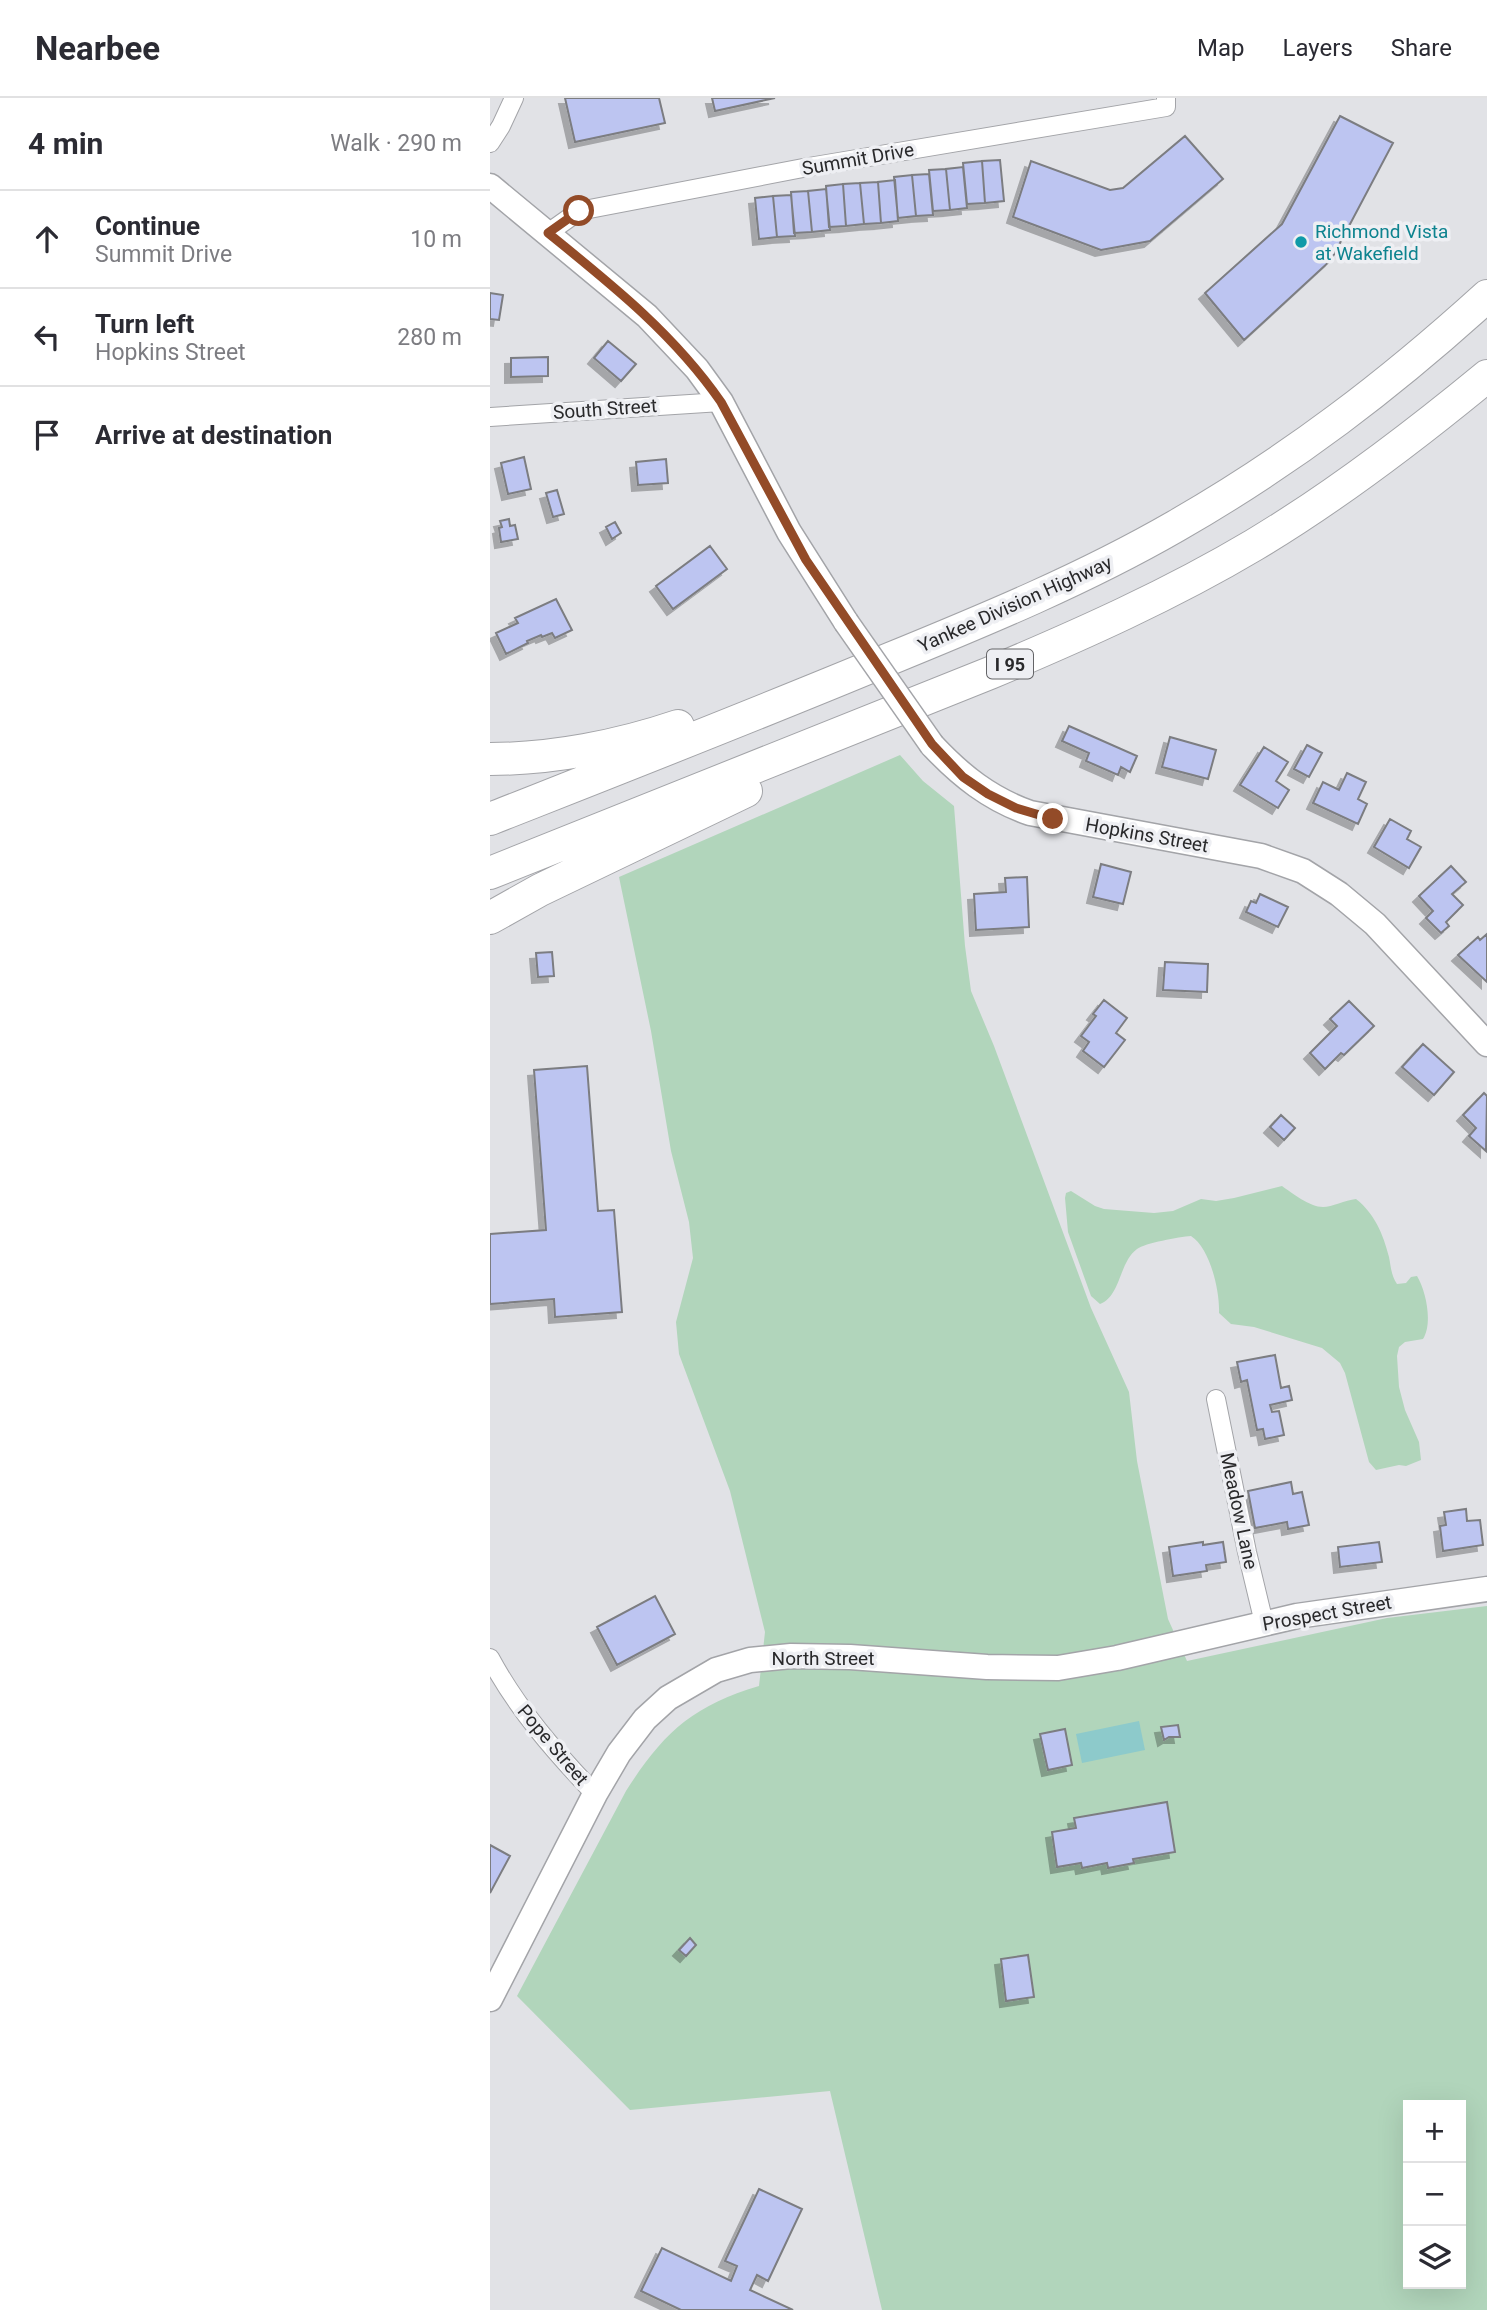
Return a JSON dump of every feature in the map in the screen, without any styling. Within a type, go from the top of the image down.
[{"type":"highway","name":"Yankee Division Highway","points":[[490,819],[948,635],[1093,571],[1174,527],[1310,442],[1396,375],[1487,296]]},
{"type":"highway","name":"I 95","points":[[490,873],[990,673],[1116,618],[1254,545],[1343,487],[1433,421],[1487,376]]},
{"type":"highway","points":[[490,759],[538,756],[594,747],[670,729],[948,635]]},
{"type":"highway","points":[[490,918],[540,890],[990,673]]},
{"type":"main road","name":"Hopkins Street","points":[[490,186],[647,316],[688,358],[721,402],[789,532],[846,622],[932,744],[974,785],[1002,802],[1030,813],[1261,856],[1303,871],[1339,894],[1375,924],[1487,1044]]},
{"type":"main road","name":"Prospect Street","points":[[1168,1645],[1336,1609],[1487,1589]]},
{"type":"main road","name":"North Street","points":[[490,1999],[619,1752],[642,1722],[660,1705],[699,1678],[750,1660],[791,1656],[1041,1669],[1093,1663],[1168,1645]]},
{"type":"street","points":[[490,143],[514,98]]},
{"type":"street","name":"Summit Drive","points":[[548,233],[579,211],[816,166],[1166,107],[1166,98]]},
{"type":"street","name":"South Street","points":[[490,417],[721,402]]},
{"type":"street","name":"Meadow Lane","points":[[1216,1399],[1264,1623]]},
{"type":"street","name":"Pope Street","points":[[490,1658],[523,1712],[595,1794]]},
{"type":"green space","points":[[900,755],[923,781],[954,806],[971,991],[1091,1308],[1129,1392],[1137,1461],[1168,1619],[1187,1661],[1387,1618],[1487,1606],[1487,2310],[882,2310],[830,2091],[630,2110],[517,1996],[626,1791],[653,1753],[681,1724],[697,1713],[759,1686],[765,1632],[730,1491],[679,1354],[676,1322],[693,1258],[689,1222],[671,1151],[651,1031],[619,877]]},
{"type":"green space","points":[[1282,1186],[1301,1199],[1318,1206],[1327,1207],[1356,1199],[1377,1225],[1397,1284],[1406,1283],[1411,1277],[1417,1276],[1425,1298],[1428,1325],[1423,1339],[1405,1342],[1399,1347],[1397,1356],[1399,1387],[1405,1410],[1419,1442],[1421,1460],[1406,1466],[1376,1470],[1369,1462],[1340,1363],[1322,1348],[1254,1327],[1231,1324],[1219,1313],[1218,1293],[1208,1260],[1204,1250],[1191,1236],[1137,1249],[1131,1255],[1107,1300],[1100,1304],[1091,1296],[1068,1232],[1066,1193],[1071,1191],[1104,1209],[1154,1213],[1173,1211],[1201,1199],[1216,1201]]},
{"type":"water","points":[[1139,1721],[1145,1750],[1082,1763],[1076,1734]]},
{"type":"building","points":[[565,98],[659,98],[665,123],[575,142]]},
{"type":"building","points":[[712,98],[775,98],[715,111]]},
{"type":"building","name":"Richmond Vista at Wakefield","points":[[1340,116],[1393,143],[1331,260],[1244,340],[1205,293],[1282,224]]},
{"type":"building","points":[[1185,136],[1223,179],[1150,241],[1101,250],[1013,217],[1031,161],[1110,190],[1123,188]]},
{"type":"building","points":[[1000,160],[1004,201],[985,203],[982,161]]},
{"type":"building","points":[[982,161],[985,203],[967,204],[963,163]]},
{"type":"building","points":[[963,167],[967,208],[950,210],[946,169]]},
{"type":"building","points":[[946,169],[950,210],[933,211],[929,170]]},
{"type":"building","points":[[929,174],[933,215],[916,216],[912,175]]},
{"type":"building","points":[[912,175],[916,216],[898,218],[894,177]]},
{"type":"building","points":[[895,180],[898,221],[881,223],[878,182]]},
{"type":"building","points":[[878,182],[881,223],[864,224],[860,183]]},
{"type":"building","points":[[860,183],[864,224],[846,226],[843,184]]},
{"type":"building","points":[[843,184],[846,226],[829,227],[826,186]]},
{"type":"building","points":[[826,189],[830,230],[812,232],[808,191]]},
{"type":"building","points":[[808,191],[812,232],[794,233],[791,192]]},
{"type":"building","points":[[791,195],[795,236],[777,237],[773,196]]},
{"type":"building","points":[[773,196],[777,237],[759,239],[755,198]]},
{"type":"building","points":[[490,293],[503,295],[499,320],[490,319]]},
{"type":"building","points":[[608,341],[636,364],[621,381],[594,358]]},
{"type":"building","points":[[548,357],[548,376],[511,377],[511,358]]},
{"type":"building","points":[[524,457],[531,489],[508,494],[501,463]]},
{"type":"building","points":[[666,459],[668,483],[638,485],[636,462]]},
{"type":"building","points":[[557,490],[564,514],[553,517],[546,493]]},
{"type":"building","points":[[509,519],[510,526],[515,525],[518,539],[501,542],[500,521]]},
{"type":"building","points":[[615,522],[621,533],[612,539],[606,527]]},
{"type":"building","points":[[710,546],[727,569],[673,609],[656,586]]},
{"type":"building","points":[[556,599],[572,630],[555,638],[552,633],[542,637],[541,635],[506,654],[496,633],[518,623],[515,618]]},
{"type":"building","points":[[1069,726],[1137,756],[1130,772],[1121,767],[1118,775],[1086,761],[1089,753],[1062,741]]},
{"type":"building","points":[[1170,737],[1216,750],[1208,779],[1162,767]]},
{"type":"building","points":[[1307,745],[1322,753],[1309,777],[1294,769]]},
{"type":"building","points":[[1264,747],[1288,762],[1276,781],[1289,790],[1278,808],[1240,785]]},
{"type":"building","points":[[1347,773],[1366,782],[1358,799],[1367,804],[1358,824],[1313,803],[1323,782],[1339,790]]},
{"type":"building","points":[[1390,819],[1411,831],[1407,839],[1421,847],[1409,868],[1374,847]]},
{"type":"building","points":[[1101,864],[1131,872],[1123,904],[1093,897]]},
{"type":"building","points":[[1451,866],[1466,882],[1452,894],[1463,905],[1446,922],[1449,926],[1441,933],[1426,918],[1433,911],[1419,896]]},
{"type":"building","points":[[1027,877],[1029,927],[976,930],[974,894],[1006,892],[1005,878]]},
{"type":"building","points":[[1260,894],[1288,907],[1278,927],[1246,912],[1251,901],[1256,903]]},
{"type":"building","points":[[1487,934],[1487,982],[1458,955],[1478,937],[1480,940]]},
{"type":"building","points":[[552,952],[554,976],[538,977],[536,953]]},
{"type":"building","points":[[1165,962],[1208,964],[1207,992],[1163,990]]},
{"type":"building","points":[[1104,1000],[1127,1018],[1116,1033],[1125,1040],[1104,1067],[1083,1051],[1089,1042],[1081,1036]]},
{"type":"building","points":[[1349,1001],[1374,1026],[1325,1069],[1310,1053],[1337,1026],[1330,1019]]},
{"type":"building","points":[[1423,1044],[1454,1072],[1434,1095],[1402,1067]]},
{"type":"building","points":[[587,1066],[598,1211],[614,1210],[622,1312],[555,1317],[554,1299],[490,1304],[490,1234],[546,1230],[534,1070]]},
{"type":"building","points":[[1484,1093],[1487,1096],[1486,1151],[1469,1136],[1476,1128],[1463,1115]]},
{"type":"building","points":[[1281,1115],[1295,1128],[1284,1140],[1270,1127]]},
{"type":"building","points":[[1275,1355],[1281,1388],[1289,1386],[1292,1400],[1270,1405],[1272,1412],[1279,1411],[1284,1435],[1265,1439],[1263,1429],[1257,1430],[1247,1380],[1241,1382],[1237,1362]]},
{"type":"building","points":[[1291,1482],[1293,1494],[1302,1492],[1309,1525],[1288,1529],[1287,1522],[1255,1528],[1248,1491]]},
{"type":"building","points":[[1466,1509],[1467,1521],[1480,1520],[1483,1545],[1443,1551],[1440,1526],[1446,1525],[1444,1512]]},
{"type":"building","points":[[1203,1542],[1203,1545],[1223,1542],[1226,1562],[1206,1565],[1207,1571],[1173,1576],[1169,1547]]},
{"type":"building","points":[[1379,1542],[1382,1562],[1340,1567],[1338,1547]]},
{"type":"building","points":[[655,1596],[675,1634],[617,1665],[597,1627]]},
{"type":"building","points":[[1178,1725],[1180,1737],[1164,1740],[1161,1727]]},
{"type":"building","points":[[1065,1729],[1072,1765],[1048,1770],[1040,1734]]},
{"type":"building","points":[[1167,1802],[1175,1852],[1133,1859],[1134,1863],[1108,1868],[1107,1863],[1082,1868],[1081,1863],[1057,1867],[1052,1832],[1076,1828],[1074,1818]]},
{"type":"building","points":[[490,1845],[510,1856],[490,1893]]},
{"type":"building","points":[[690,1938],[696,1945],[686,1956],[679,1950]]},
{"type":"building","points":[[1028,1955],[1034,1997],[1006,2001],[1001,1959]]},
{"type":"building","points":[[759,2189],[802,2209],[768,2281],[757,2275],[750,2290],[793,2310],[681,2310],[641,2291],[662,2248],[731,2281],[737,2266],[725,2261]]},
{"type":"place","name":"Richmond Vista at Wakefield","points":[[1301,242]]},
{"type":"route","points":[[579,211],[548,233],[647,316],[706,380],[721,402],[806,560],[932,744],[963,777],[988,794],[1016,808],[1053,819]]}]
